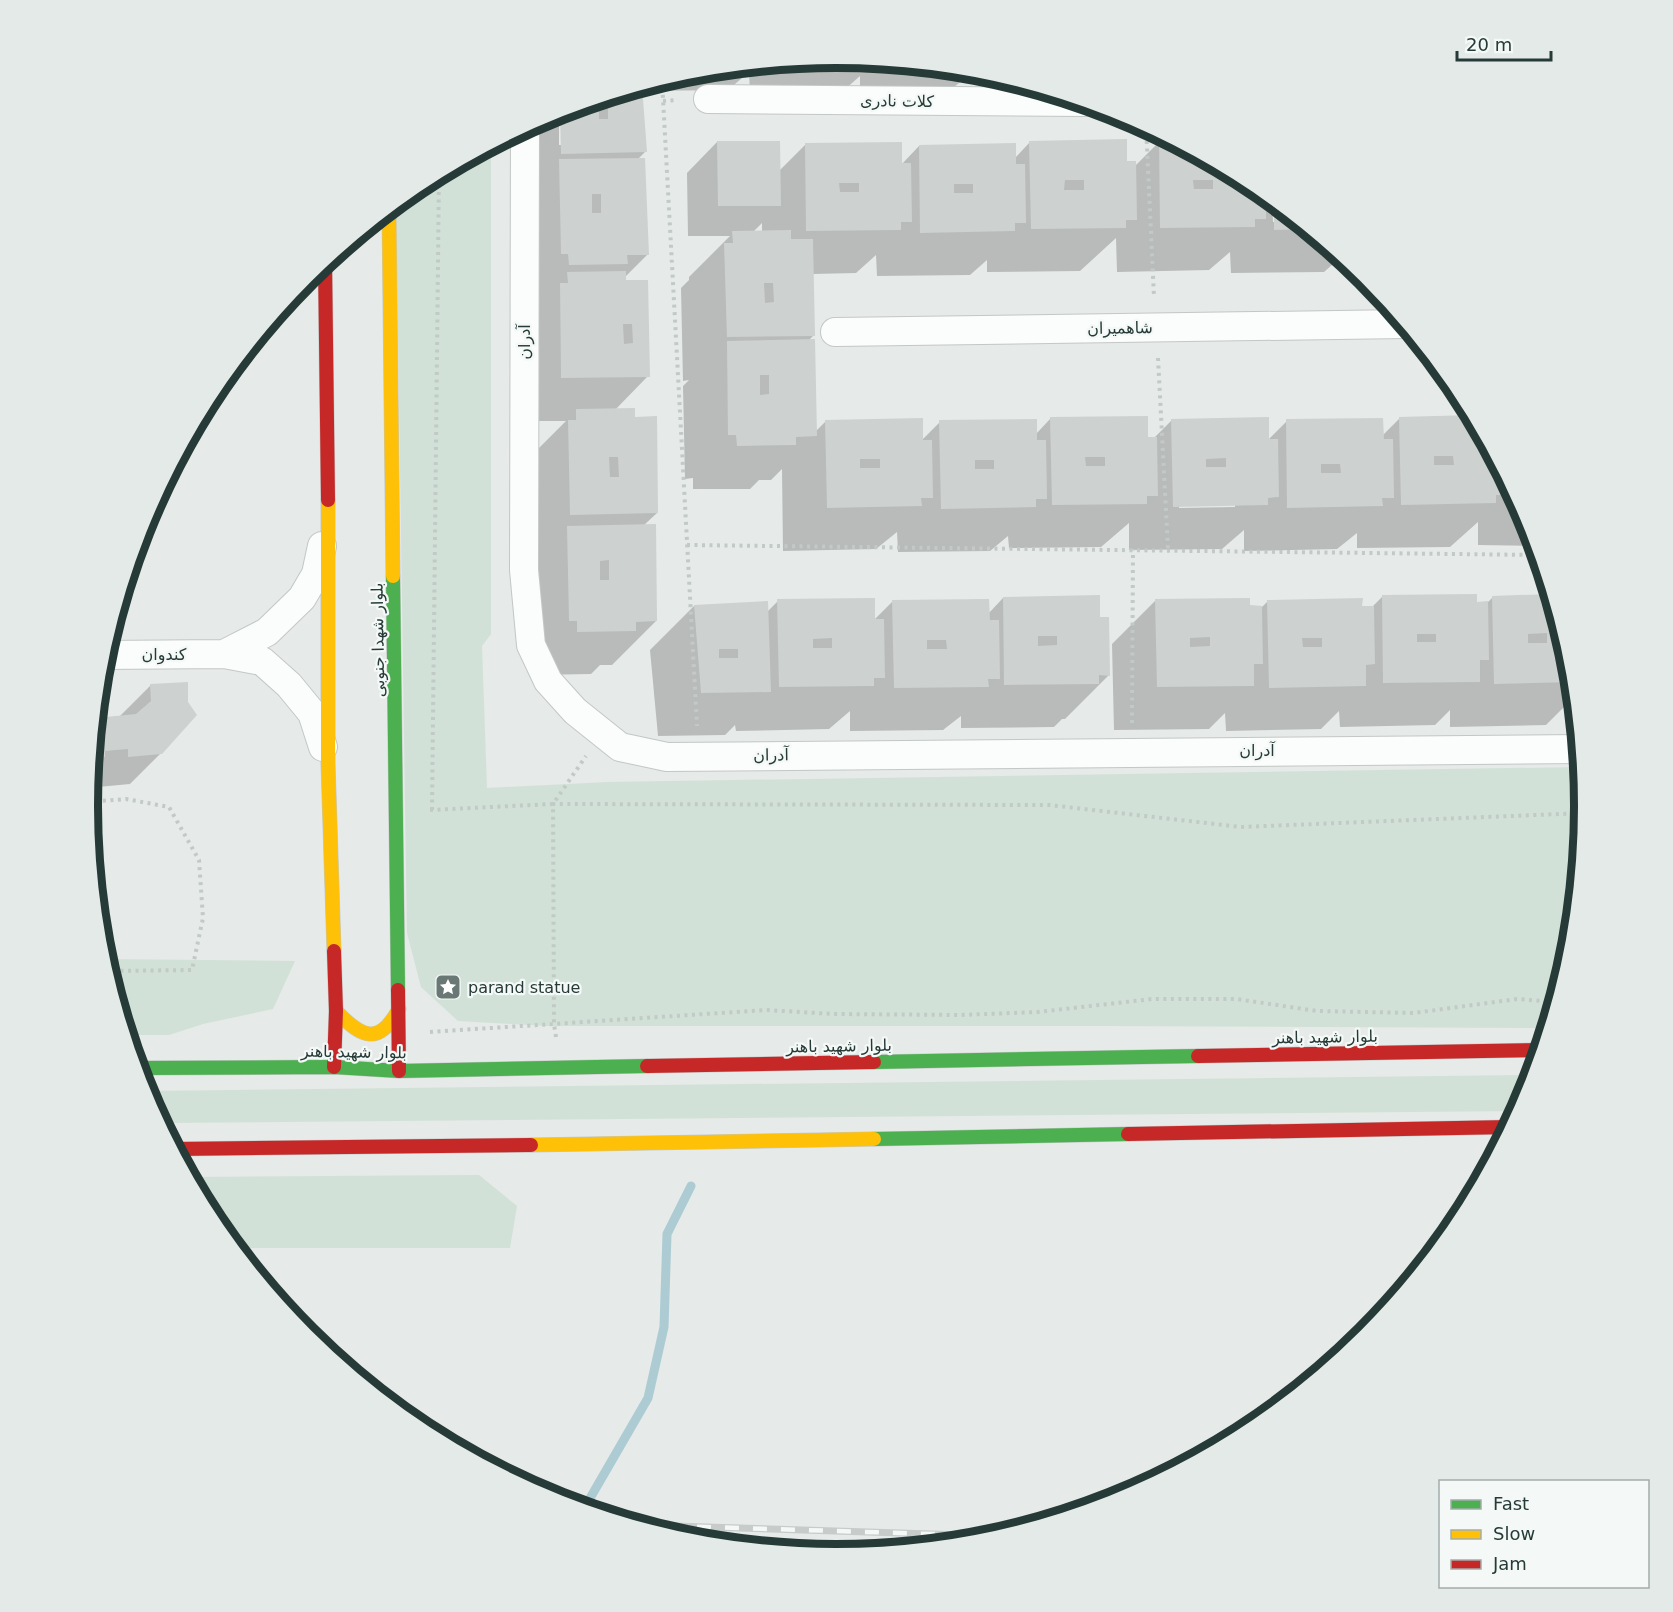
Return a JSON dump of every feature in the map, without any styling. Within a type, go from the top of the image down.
[{"type":"main road","name":"بلوار شهدا جنوبی","points":[[389,218],[399,1071]]},
{"type":"main road","points":[[325,274],[328,763],[336,1011],[334,1067]]},
{"type":"main road","points":[[336,1011],[356,1031],[368,1035],[379,1034],[388,1029],[399,1009]]},
{"type":"main road","name":"بلوار شهید باهنر","points":[[146,1068],[334,1067],[399,1071],[1533,1050]]},
{"type":"main road","points":[[183,1149],[385,1148],[1502,1127]]},
{"type":"street","name":"کلات نادری","points":[[708,99],[1057,102]]},
{"type":"street","name":"آدران","points":[[525,137],[524,570],[531,645],[548,681],[575,711],[620,747],[667,757],[1132,751],[1572,749]]},
{"type":"street","name":"شاهمیران","points":[[835,332],[1396,324]]},
{"type":"street","points":[[224,654],[267,632],[302,598],[316,574],[328,518]]},
{"type":"street","name":"کندوان","points":[[114,655],[224,654],[262,661],[289,685],[312,713],[328,763]]},
{"type":"path","points":[[662,89],[699,756]]},
{"type":"path","points":[[432,810],[439,184]]},
{"type":"path","points":[[687,544],[1531,555]]},
{"type":"path","points":[[1132,751],[1133,549]]},
{"type":"path","points":[[560,1068],[554,1024],[553,804],[602,733]]},
{"type":"path","points":[[98,801],[126,799],[169,807],[198,860],[203,918],[192,970],[117,971]]},
{"type":"path","points":[[396,811],[553,804],[1049,805],[1241,827],[1575,813]]},
{"type":"path","points":[[399,1034],[766,1010],[834,1014],[960,1015],[1038,1012],[1152,999],[1236,999],[1317,1011],[1414,1013],[1517,999],[1549,1001]]},
{"type":"shaded area","points":[[491,154],[491,634],[482,646],[487,788],[608,782],[1573,767],[1575,806],[1569,902],[1561,950],[1541,1028],[548,1026],[458,1021],[421,987],[407,933],[396,213],[467,166]]},
{"type":"shaded area","points":[[114,959],[295,961],[273,1009],[203,1024],[169,1035],[135,1035]]},
{"type":"shaded area","points":[[1524,1075],[1509,1111],[169,1123],[155,1091]]},
{"type":"shaded area","points":[[479,1175],[517,1206],[510,1248],[245,1248],[198,1177]]},
{"type":"building","points":[[643,94],[647,152],[561,154],[560,122],[599,107],[599,119],[608,119],[608,104]]},
{"type":"building","points":[[1127,139],[1127,161],[1136,161],[1137,220],[1126,220],[1126,228],[1031,229],[1029,141]],"holes":[[[1065,180],[1084,180],[1084,190],[1064,190]]]},
{"type":"building","points":[[717,141],[780,141],[781,206],[718,206]]},
{"type":"building","points":[[902,142],[902,163],[911,163],[912,222],[901,222],[901,230],[806,231],[805,143]],"holes":[[[839,183],[859,183],[859,192],[840,192]]]},
{"type":"building","points":[[1159,142],[1206,166],[1266,206],[1266,219],[1255,219],[1255,227],[1160,228]],"holes":[[[1193,180],[1213,180],[1213,189],[1194,189]]]},
{"type":"building","points":[[1016,143],[1016,164],[1025,164],[1026,223],[1015,223],[1015,231],[920,233],[919,145]],"holes":[[[954,184],[973,184],[973,193],[954,193]]]},
{"type":"building","points":[[645,158],[649,255],[627,255],[628,264],[569,265],[568,254],[561,254],[559,159]],"holes":[[[592,194],[601,194],[601,213],[592,213]]]},
{"type":"building","points":[[1274,211],[1297,229],[1274,230]]},
{"type":"building","points":[[791,230],[791,239],[813,239],[815,336],[727,337],[724,243],[733,243],[732,231]],"holes":[[[764,283],[773,283],[774,302],[765,303]]]},
{"type":"building","points":[[626,271],[626,280],[648,280],[650,377],[561,378],[560,283],[568,283],[567,272]],"holes":[[[623,324],[632,324],[633,343],[624,344]]]},
{"type":"building","points":[[815,339],[817,436],[796,437],[796,445],[737,446],[736,435],[728,435],[727,341]],"holes":[[[760,375],[769,375],[769,394],[760,395]]]},
{"type":"building","points":[[635,408],[635,417],[657,416],[658,513],[570,515],[568,420],[576,420],[576,409]],"holes":[[[609,457],[618,457],[619,477],[610,477]]]},
{"type":"building","points":[[1463,415],[1506,495],[1496,495],[1496,503],[1401,505],[1399,417]],"holes":[[[1434,456],[1453,456],[1454,465],[1434,465]]]},
{"type":"building","points":[[1148,416],[1148,437],[1157,437],[1158,496],[1147,496],[1147,504],[1052,505],[1050,417]],"holes":[[[1085,457],[1105,457],[1105,466],[1086,466]]]},
{"type":"building","points":[[1269,417],[1269,439],[1278,439],[1279,497],[1268,498],[1268,505],[1173,507],[1171,419]],"holes":[[[1226,458],[1226,467],[1206,467],[1206,459]]]},
{"type":"building","points":[[923,418],[923,440],[932,440],[933,498],[921,498],[922,506],[827,508],[825,420]],"holes":[[[860,459],[880,459],[880,468],[860,468]]]},
{"type":"building","points":[[1383,418],[1384,439],[1393,439],[1394,498],[1382,498],[1383,506],[1287,508],[1286,419]],"holes":[[[1321,464],[1340,464],[1341,473],[1321,473]]]},
{"type":"building","points":[[1037,419],[1037,440],[1046,440],[1047,499],[1036,499],[1036,507],[941,509],[939,420]],"holes":[[[975,460],[994,460],[994,469],[975,469]]]},
{"type":"building","points":[[656,524],[657,621],[636,622],[636,631],[577,632],[577,621],[569,621],[567,526]],"holes":[[[609,560],[609,580],[600,580],[600,561]]]},
{"type":"building","points":[[1477,594],[1477,602],[1488,601],[1489,660],[1480,660],[1480,682],[1383,683],[1382,595]],"holes":[[[1417,634],[1436,634],[1436,642],[1417,642]]]},
{"type":"building","points":[[1544,594],[1564,682],[1494,684],[1492,596]],"holes":[[[1547,633],[1547,643],[1528,643],[1528,634]]]},
{"type":"building","points":[[1100,595],[1100,617],[1109,617],[1110,676],[1099,675],[1099,684],[1004,685],[1003,597]],"holes":[[[1038,636],[1057,636],[1057,645],[1038,646]]]},
{"type":"building","points":[[875,598],[875,619],[884,619],[885,678],[874,678],[874,686],[779,687],[777,599]],"holes":[[[832,638],[832,648],[813,648],[813,639]]]},
{"type":"building","points":[[1250,598],[1250,605],[1262,606],[1263,664],[1254,664],[1254,686],[1157,687],[1155,599]],"holes":[[[1210,637],[1210,646],[1190,647],[1190,638]]]},
{"type":"building","points":[[1363,598],[1362,606],[1374,606],[1375,664],[1366,665],[1366,686],[1269,688],[1267,600]],"holes":[[[1302,638],[1322,638],[1322,647],[1303,647]]]},
{"type":"building","points":[[989,599],[990,620],[999,620],[1000,679],[988,679],[989,687],[894,688],[892,600]],"holes":[[[927,640],[946,640],[947,649],[927,649]]]},
{"type":"building","points":[[768,601],[771,692],[701,693],[694,605]],"holes":[[[719,649],[738,649],[738,658],[719,658]]]},
{"type":"building","points":[[188,682],[188,702],[197,715],[162,754],[128,757],[128,749],[105,751],[105,757],[100,758],[103,717],[136,714],[151,701],[150,684]]},
{"type":"waterway","points":[[589,1500],[648,1398],[664,1327],[667,1234],[691,1186]]},
{"type":"railway","points":[[675,1526],[953,1535]]},
{"type":"traffic: fast","points":[[393,576],[398,990]]},
{"type":"traffic: fast","points":[[874,1062],[1198,1056]]},
{"type":"traffic: fast","points":[[146,1068],[334,1067],[399,1071],[647,1066]]},
{"type":"traffic: fast","points":[[874,1139],[1128,1134]]},
{"type":"traffic: slow","points":[[389,218],[393,576]]},
{"type":"traffic: slow","points":[[328,500],[328,763],[334,951]]},
{"type":"traffic: slow","points":[[336,1011],[354,1027],[370,1034],[384,1029],[399,1009]]},
{"type":"traffic: slow","points":[[531,1145],[874,1139]]},
{"type":"traffic: jam","points":[[325,274],[328,500]]},
{"type":"traffic: jam","points":[[334,951],[336,1011],[334,1067]]},
{"type":"traffic: jam","points":[[398,990],[399,1071]]},
{"type":"traffic: jam","points":[[1198,1056],[1533,1050]]},
{"type":"traffic: jam","points":[[647,1066],[874,1062]]},
{"type":"traffic: jam","points":[[1128,1134],[1502,1127]]},
{"type":"traffic: jam","points":[[183,1149],[531,1145]]},
{"type":"place","name":"parand statue","points":[[448,987]]}]
